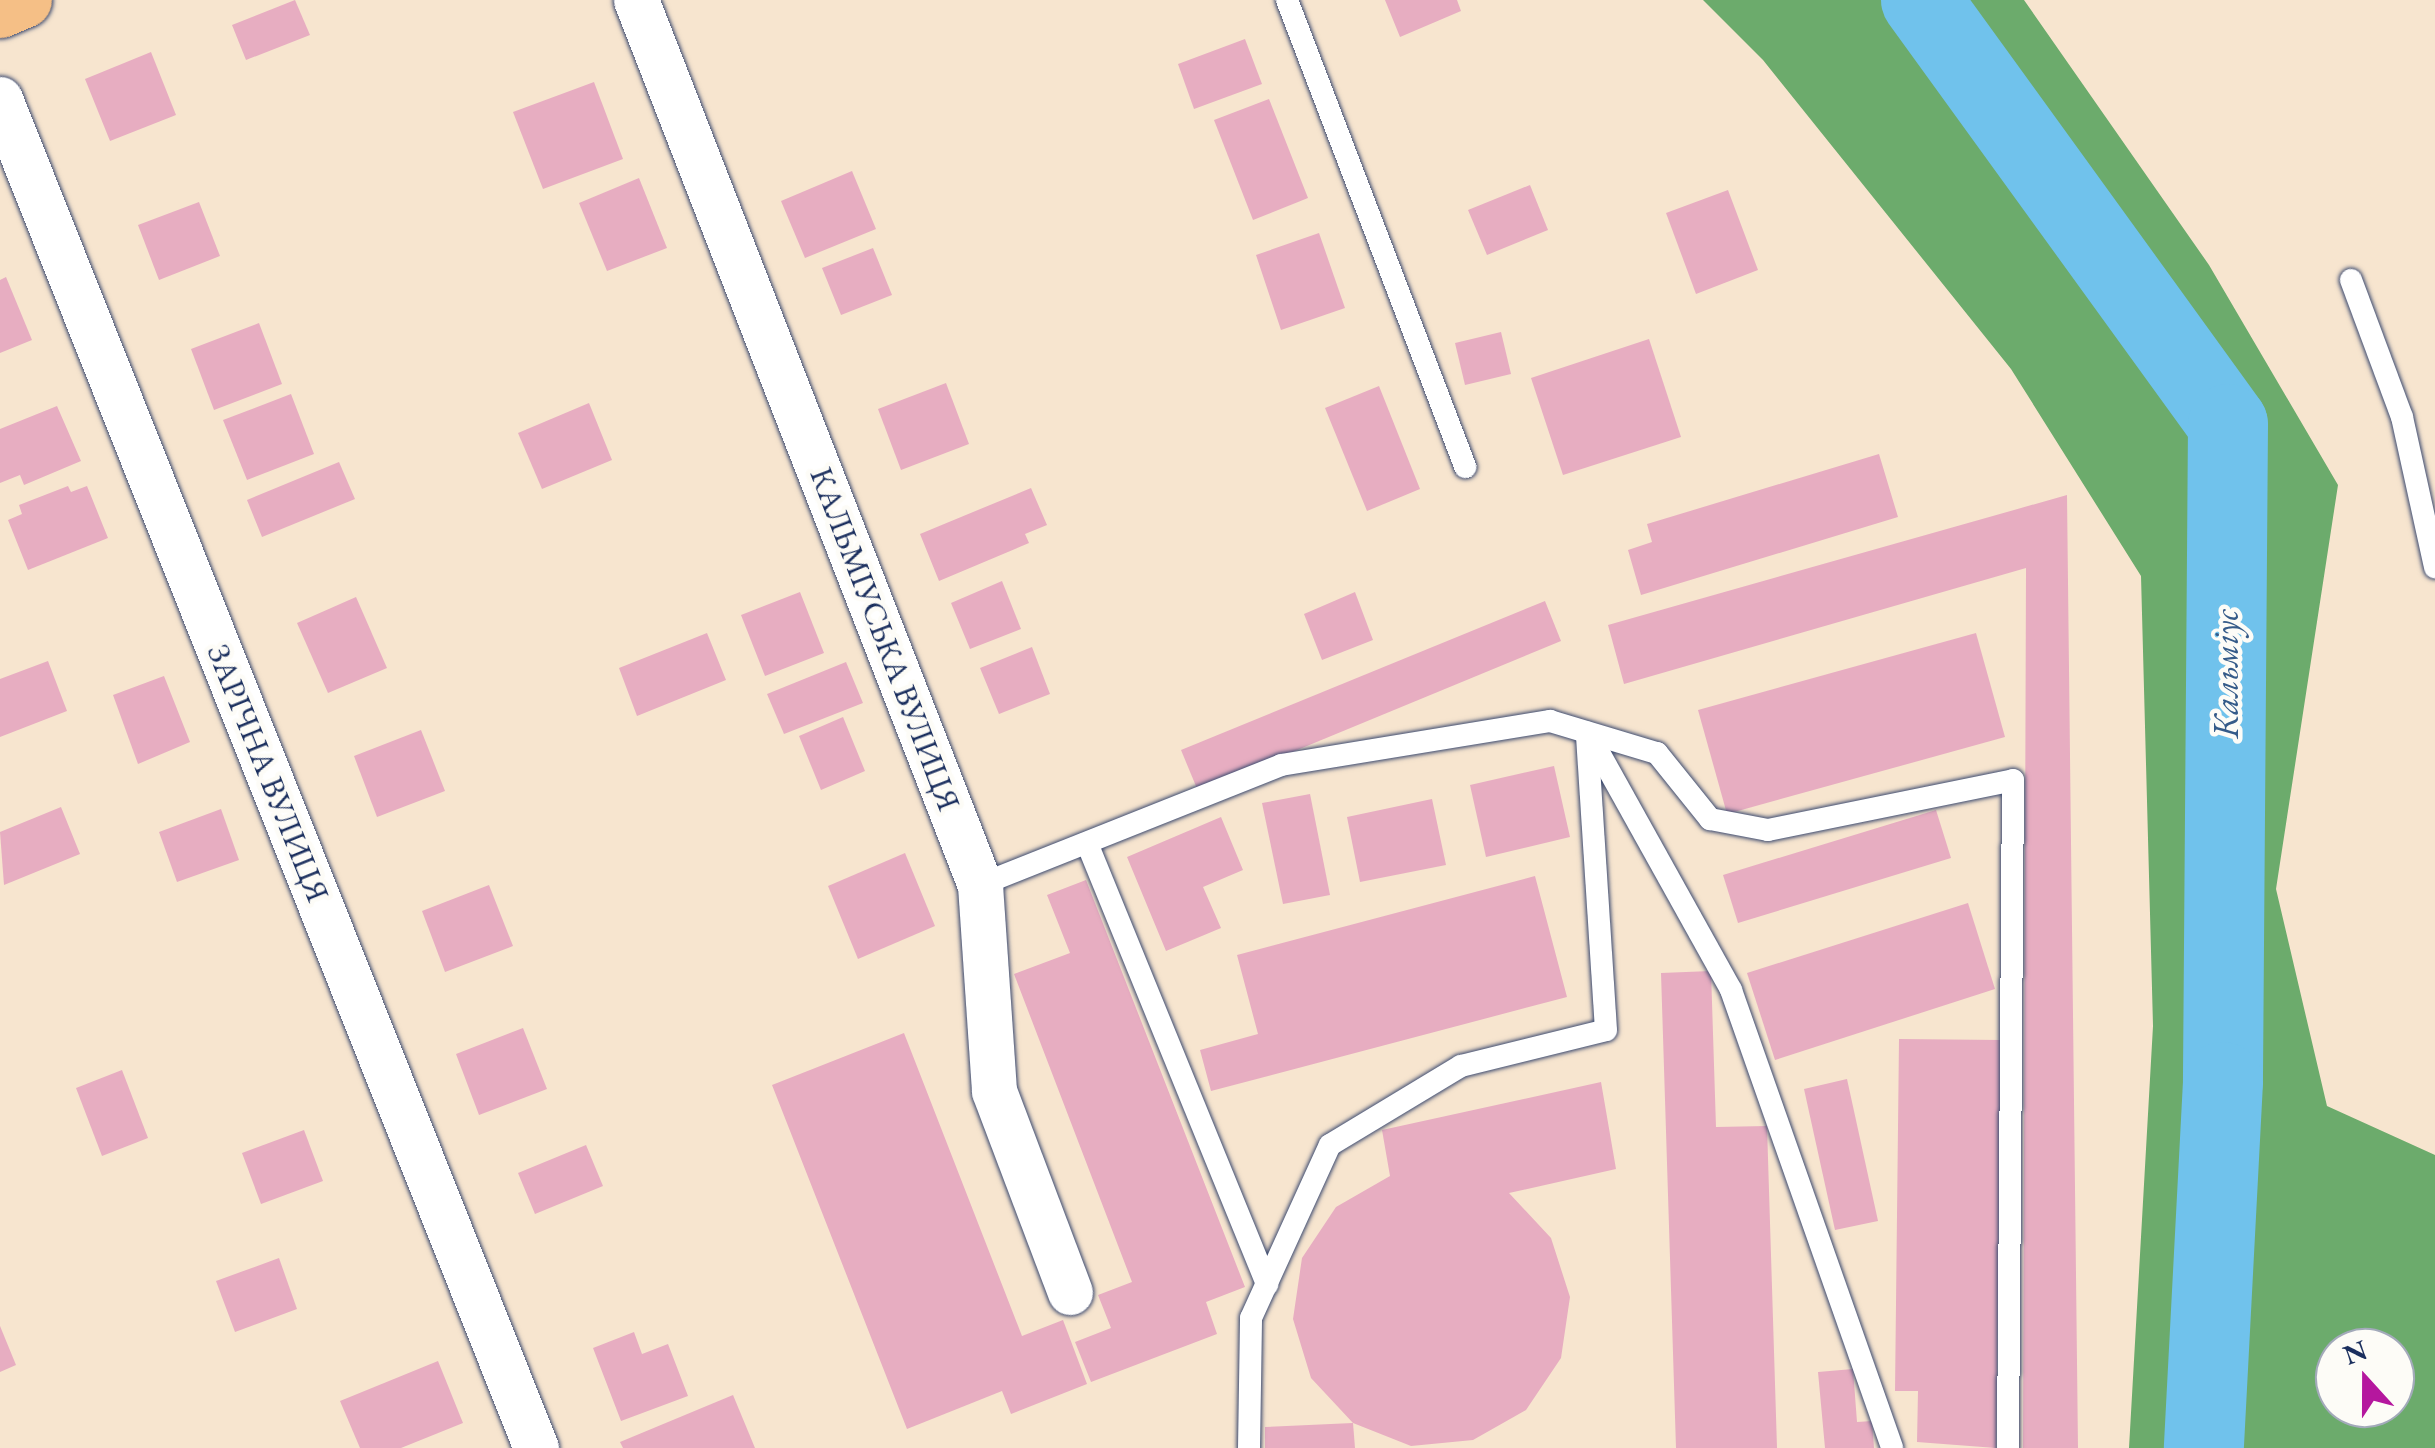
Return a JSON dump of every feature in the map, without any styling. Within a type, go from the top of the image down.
[{"type":"main road","points":[[0,10],[24,0]]},
{"type":"street","name":"КАЛЬМІУСЬКА ВУЛИЦЯ","points":[[636,0],[980,885],[994,1090],[1070,1292]]},
{"type":"street","name":"ЗАРІЧНА ВУЛИЦЯ","points":[[0,98],[536,1448]]},
{"type":"lane","points":[[1288,0],[1464,468]]},
{"type":"lane","points":[[2352,280],[2402,417],[2435,567]]},
{"type":"lane","points":[[980,885],[1281,765],[1550,721],[1657,753],[1710,820],[1768,830],[2013,780],[2008,1448]]},
{"type":"lane","points":[[1248,1448],[1251,1318],[1330,1145],[1461,1066],[1606,1030],[1588,732]]},
{"type":"lane","points":[[1588,732],[1731,990],[1892,1448]]},
{"type":"lane","points":[[1087,843],[1266,1285]]},
{"type":"green space","points":[[1703,0],[2024,0],[2209,265],[2338,485],[2276,889],[2327,1106],[2435,1155],[2435,1448],[2129,1448],[2153,1026],[2141,576],[2011,369],[1763,60]]},
{"type":"building","points":[[295,0],[310,35],[246,60],[232,25]]},
{"type":"building","points":[[1385,0],[1457,0],[1461,11],[1400,37]]},
{"type":"building","points":[[1245,39],[1262,84],[1194,109],[1178,64]]},
{"type":"building","points":[[151,52],[176,115],[110,141],[85,79]]},
{"type":"building","points":[[594,82],[623,159],[543,189],[513,112]]},
{"type":"building","points":[[1269,99],[1308,198],[1253,220],[1214,120]]},
{"type":"building","points":[[852,171],[876,229],[805,258],[781,201]]},
{"type":"building","points":[[639,178],[667,248],[607,271],[579,203]]},
{"type":"building","points":[[1530,185],[1548,230],[1487,255],[1468,210]]},
{"type":"building","points":[[1728,190],[1758,270],[1696,294],[1666,213]]},
{"type":"building","points":[[199,202],[220,256],[159,280],[138,225]]},
{"type":"building","points":[[1319,233],[1345,308],[1281,330],[1256,255]]},
{"type":"building","points":[[873,248],[892,295],[841,315],[822,268]]},
{"type":"building","points":[[6,277],[32,340],[0,353],[0,280]]},
{"type":"building","points":[[259,323],[282,384],[214,410],[191,349]]},
{"type":"building","points":[[1501,332],[1511,374],[1465,385],[1455,343]]},
{"type":"building","points":[[1649,339],[1681,437],[1563,475],[1531,378]]},
{"type":"building","points":[[946,383],[969,444],[901,470],[878,409]]},
{"type":"building","points":[[1379,386],[1420,489],[1367,511],[1325,408]]},
{"type":"building","points":[[291,394],[314,454],[247,480],[223,420]]},
{"type":"building","points":[[589,403],[612,460],[542,489],[518,433]]},
{"type":"building","points":[[57,406],[81,461],[24,485],[20,475],[0,483],[0,429]]},
{"type":"building","points":[[1879,454],[1898,517],[1641,595],[1628,550],[1652,542],[1647,524]]},
{"type":"building","points":[[339,462],[355,499],[262,537],[247,500]]},
{"type":"building","points":[[68,486],[71,492],[87,486],[108,538],[28,570],[8,520],[22,514],[19,505]]},
{"type":"building","points":[[1031,488],[1047,525],[1025,534],[1029,543],[939,581],[920,534]]},
{"type":"building","points":[[2067,495],[2078,1448],[2023,1448],[2026,568],[1624,684],[1608,625]]},
{"type":"building","points":[[1002,581],[1021,629],[970,649],[951,603]]},
{"type":"building","points":[[800,592],[824,653],[765,676],[741,615]]},
{"type":"building","points":[[1355,592],[1373,640],[1322,660],[1304,614]]},
{"type":"building","points":[[356,597],[387,668],[328,693],[297,623]]},
{"type":"building","points":[[1545,601],[1561,641],[1198,791],[1181,750]]},
{"type":"building","points":[[707,633],[726,680],[637,716],[619,668]]},
{"type":"building","points":[[1976,633],[2005,737],[1727,814],[1698,710]]},
{"type":"building","points":[[1032,647],[1050,694],[999,714],[980,668]]},
{"type":"building","points":[[48,661],[67,711],[0,737],[0,679]]},
{"type":"building","points":[[846,662],[863,703],[784,734],[767,694]]},
{"type":"building","points":[[164,676],[190,742],[138,764],[113,695]]},
{"type":"building","points":[[843,717],[865,771],[821,790],[799,736]]},
{"type":"building","points":[[421,730],[445,791],[377,817],[354,756]]},
{"type":"building","points":[[1554,766],[1570,837],[1486,857],[1470,785]]},
{"type":"building","points":[[1310,794],[1330,895],[1283,904],[1262,803]]},
{"type":"building","points":[[1432,799],[1446,865],[1360,882],[1347,817]]},
{"type":"building","points":[[61,807],[80,854],[4,885],[0,832]]},
{"type":"building","points":[[221,809],[239,860],[177,882],[159,832]]},
{"type":"building","points":[[1936,810],[1951,858],[1738,923],[1723,875]]},
{"type":"building","points":[[1221,817],[1243,870],[1203,887],[1221,928],[1166,951],[1127,857]]},
{"type":"building","points":[[905,853],[935,926],[858,959],[828,886]]},
{"type":"building","points":[[1535,876],[1567,997],[1211,1091],[1200,1050],[1258,1034],[1237,955]]},
{"type":"building","points":[[1086,880],[1245,1287],[1206,1302],[1217,1334],[1091,1382],[1075,1342],[1111,1328],[1098,1295],[1132,1282],[1014,974],[1070,953],[1047,895]]},
{"type":"building","points":[[489,885],[513,946],[445,972],[422,911]]},
{"type":"building","points":[[1968,903],[1995,989],[1775,1060],[1747,973]]},
{"type":"building","points":[[1711,971],[1716,1127],[1767,1126],[1777,1448],[1676,1448],[1661,973]]},
{"type":"building","points":[[523,1028],[547,1089],[479,1115],[456,1054]]},
{"type":"building","points":[[904,1033],[1022,1336],[1063,1320],[1087,1384],[1011,1414],[1002,1391],[907,1429],[772,1085]]},
{"type":"building","points":[[1899,1039],[2001,1040],[1996,1448],[1917,1442],[1918,1391],[1895,1391]]},
{"type":"building","points":[[122,1070],[148,1138],[102,1156],[76,1088]]},
{"type":"building","points":[[1847,1079],[1878,1221],[1835,1230],[1804,1089]]},
{"type":"building","points":[[1601,1082],[1616,1169],[1509,1193],[1551,1238],[1570,1297],[1561,1358],[1526,1410],[1473,1440],[1411,1446],[1353,1423],[1311,1378],[1293,1319],[1302,1258],[1336,1207],[1390,1176],[1382,1130]]},
{"type":"building","points":[[304,1130],[323,1181],[261,1204],[242,1153]]},
{"type":"building","points":[[586,1145],[603,1186],[535,1214],[518,1173]]},
{"type":"building","points":[[279,1258],[297,1309],[235,1332],[216,1281]]},
{"type":"building","points":[[0,1326],[16,1365],[0,1372]]},
{"type":"building","points":[[634,1332],[642,1354],[668,1344],[688,1396],[621,1421],[593,1348]]},
{"type":"building","points":[[438,1361],[463,1423],[401,1448],[360,1448],[340,1401]]},
{"type":"building","points":[[1853,1369],[1857,1422],[1872,1421],[1874,1448],[1825,1448],[1818,1372]]},
{"type":"building","points":[[733,1395],[755,1448],[623,1448],[620,1442]]},
{"type":"building","points":[[1353,1423],[1355,1448],[1265,1448],[1265,1427]]},
{"type":"waterway","name":"Кальміус","points":[[1921,0],[2228,424],[2223,1082],[2204,1448]]}]
